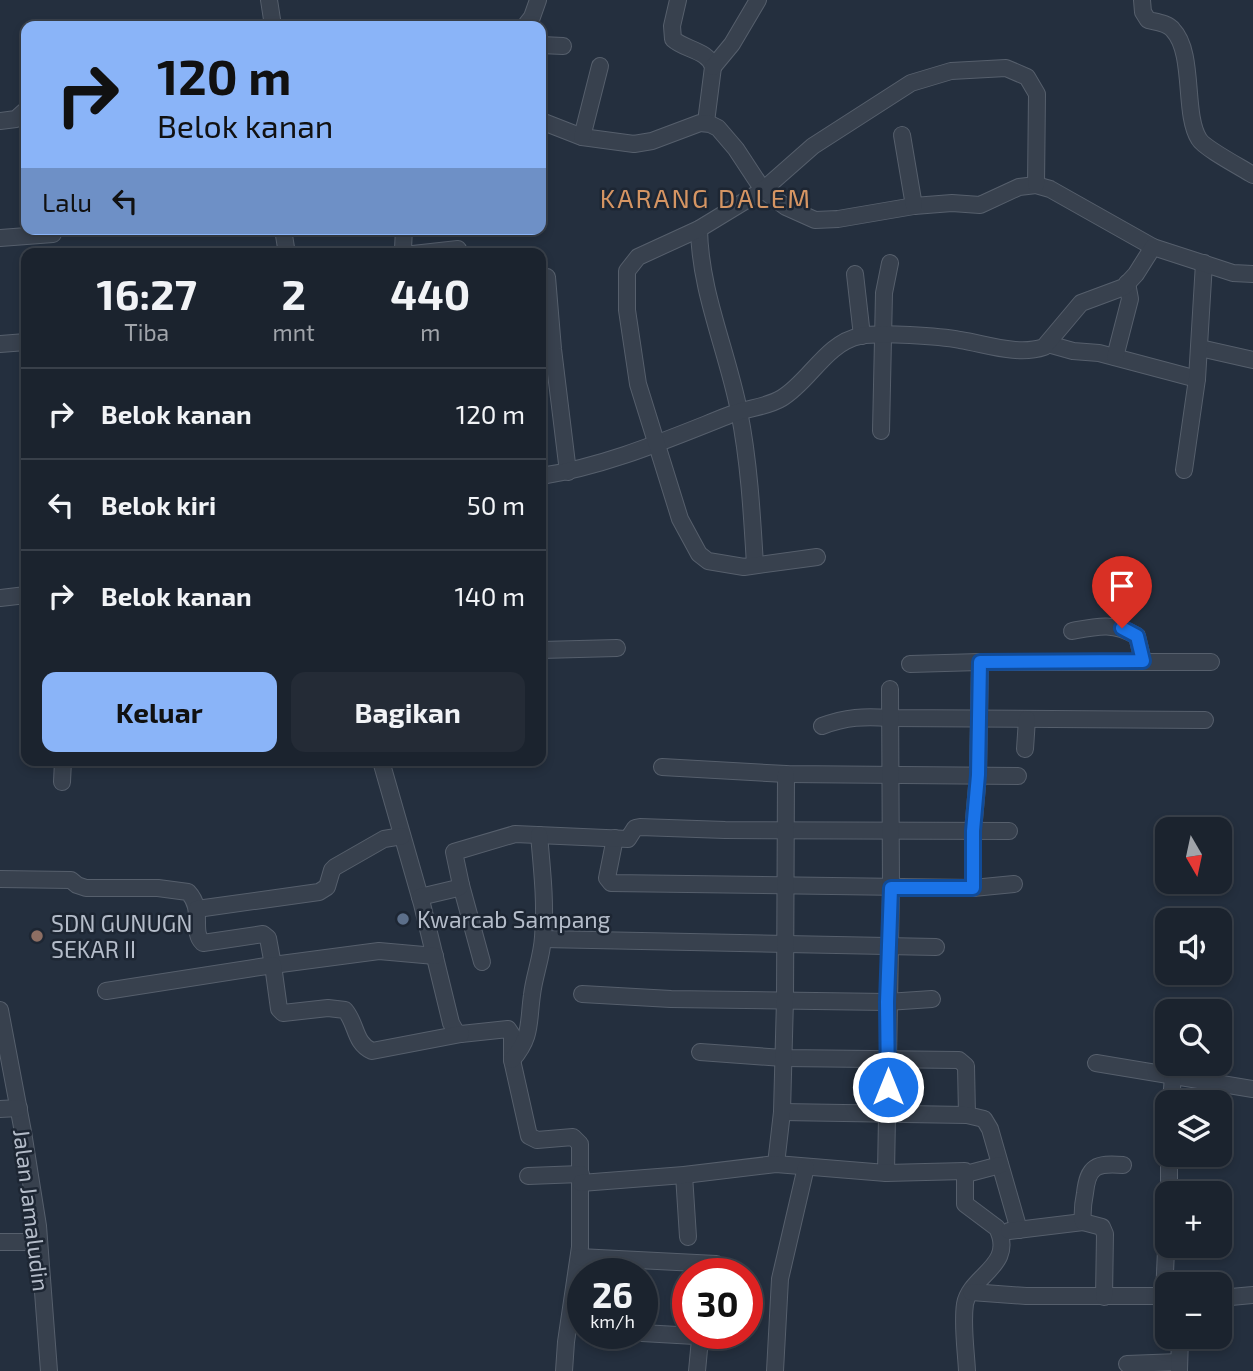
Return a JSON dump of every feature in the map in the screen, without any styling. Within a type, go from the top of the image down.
[{"type":"street","points":[[269,0],[272,21]]},
{"type":"street","points":[[528,21],[538,0]]},
{"type":"street","points":[[678,0],[672,26],[673,39],[680,45],[705,55],[713,67],[706,122]]},
{"type":"street","points":[[713,67],[732,44],[758,0]]},
{"type":"street","points":[[1142,0],[1143,12],[1148,20],[1173,30],[1181,46],[1188,78],[1193,127],[1200,142],[1253,175]]},
{"type":"street","points":[[546,45],[563,46]]},
{"type":"street","points":[[582,137],[600,66]]},
{"type":"street","points":[[817,557],[744,567],[708,561],[699,554],[680,519],[638,384],[627,310],[626,271],[638,257],[699,229],[763,190],[813,146],[911,83],[951,71],[1006,68],[1027,77],[1037,94],[1036,186]]},
{"type":"street","points":[[0,121],[16,119],[21,114]]},
{"type":"street","points":[[546,123],[582,137],[634,144],[652,141],[706,122],[718,128],[736,149],[763,190],[786,207],[815,220],[838,219],[914,206],[986,204],[1013,189],[1036,186],[1050,189],[1153,247],[1233,273],[1253,274]]},
{"type":"street","points":[[902,135],[914,206]]},
{"type":"street","points":[[699,229],[699,249],[707,295],[739,411],[750,492],[755,565]]},
{"type":"street","points":[[0,239],[42,235]]},
{"type":"street","points":[[1048,345],[1081,303],[1117,290],[1127,283],[1153,247]]},
{"type":"street","points":[[881,431],[884,293],[890,263]]},
{"type":"street","points":[[1184,470],[1197,379],[1204,263]]},
{"type":"street","points":[[855,274],[862,335]]},
{"type":"street","points":[[546,292],[547,277]]},
{"type":"street","points":[[1115,357],[1130,299],[1127,283]]},
{"type":"street","points":[[546,313],[568,472]]},
{"type":"street","points":[[546,475],[568,472],[656,445],[739,411],[780,400],[844,341],[862,335],[956,339],[1017,349],[1034,349],[1048,345],[1115,357],[1197,379]]},
{"type":"street","points":[[0,344],[21,342]]},
{"type":"street","points":[[1199,348],[1253,360]]},
{"type":"street","points":[[0,598],[21,596]]},
{"type":"street","points":[[1072,631],[1100,626],[1122,628],[1137,636],[1143,661]]},
{"type":"street","points":[[546,650],[617,648]]},
{"type":"street","points":[[973,888],[980,662]]},
{"type":"street","points":[[910,664],[1211,662]]},
{"type":"street","points":[[886,1173],[891,689]]},
{"type":"street","points":[[822,726],[857,716],[1205,720]]},
{"type":"street","points":[[1024,749],[1027,719]]},
{"type":"street","points":[[62,766],[62,782]]},
{"type":"street","points":[[382,766],[420,897],[451,1023],[456,1032],[461,1034]]},
{"type":"street","points":[[662,767],[786,774],[1018,776]]},
{"type":"street","points":[[776,1164],[782,1112],[785,999],[786,774]]},
{"type":"street","points":[[482,962],[454,852],[515,834],[628,839],[635,828],[640,827],[786,831],[1009,831]]},
{"type":"street","points":[[512,1060],[522,1049],[527,1036],[543,939],[543,872],[539,835]]},
{"type":"street","points":[[197,909],[319,892],[327,887],[335,867],[384,839],[402,836]]},
{"type":"street","points":[[615,838],[607,870],[607,878],[611,883],[891,888],[973,888],[1014,884]]},
{"type":"street","points":[[0,879],[71,880],[86,888],[158,888],[188,892],[197,909],[197,937],[203,943],[263,934],[268,938],[279,1009],[284,1013],[328,1008],[345,1010],[353,1019],[359,1040],[372,1051],[461,1034],[508,1029],[512,1035],[512,1060],[529,1136],[535,1140],[573,1137],[578,1140],[581,1178],[579,1256],[672,1261]]},
{"type":"street","points":[[420,897],[461,885]]},
{"type":"street","points":[[543,939],[936,947]]},
{"type":"street","points":[[106,991],[379,951],[435,956]]},
{"type":"street","points":[[582,994],[671,999],[887,1002],[932,999]]},
{"type":"street","name":"Jalan Jamaludin","points":[[0,1010],[19,1108],[39,1242],[49,1371]]},
{"type":"street","points":[[700,1052],[783,1058],[959,1060],[965,1066],[967,1115]]},
{"type":"street","points":[[1096,1063],[1155,1073]]},
{"type":"street","points":[[1172,1090],[1174,1076],[1253,1089]]},
{"type":"street","points":[[0,1110],[19,1108]]},
{"type":"street","points":[[782,1112],[967,1115],[984,1119],[990,1129],[1019,1230]]},
{"type":"street","points":[[528,1176],[581,1178],[684,1175],[776,1164],[886,1173],[960,1171],[966,1174],[1000,1165]]},
{"type":"street","points":[[1083,1222],[1089,1172],[1097,1166],[1123,1165]]},
{"type":"street","points":[[775,1371],[780,1279],[806,1167]]},
{"type":"street","points":[[966,1174],[965,1204],[993,1223],[1000,1233],[1000,1255],[965,1304],[967,1371]]},
{"type":"street","points":[[684,1175],[688,1237]]},
{"type":"street","points":[[1000,1233],[1083,1222],[1102,1227],[1105,1234],[1104,1297]]},
{"type":"street","points":[[0,1242],[39,1242]]},
{"type":"street","points":[[971,1292],[1155,1296]]},
{"type":"street","points":[[1232,1297],[1253,1295]]},
{"type":"street","points":[[658,1334],[695,1336],[700,1339],[697,1371]]},
{"type":"street","points":[[564,1371],[570,1349]]},
{"type":"street","points":[[1127,1364],[1179,1366]]},
{"type":"place","name":"Kwarcab Sampang","points":[[403,919]]},
{"type":"place","name":"SDN GUNUGN SEKAR II","points":[[37,936]]},
{"type":"district","name":"KARANG DALEM","points":[[706,197]]},
{"type":"route","points":[[888,1087],[887,1002],[891,888],[973,888],[980,662],[1143,661],[1137,636],[1122,628]]}]
